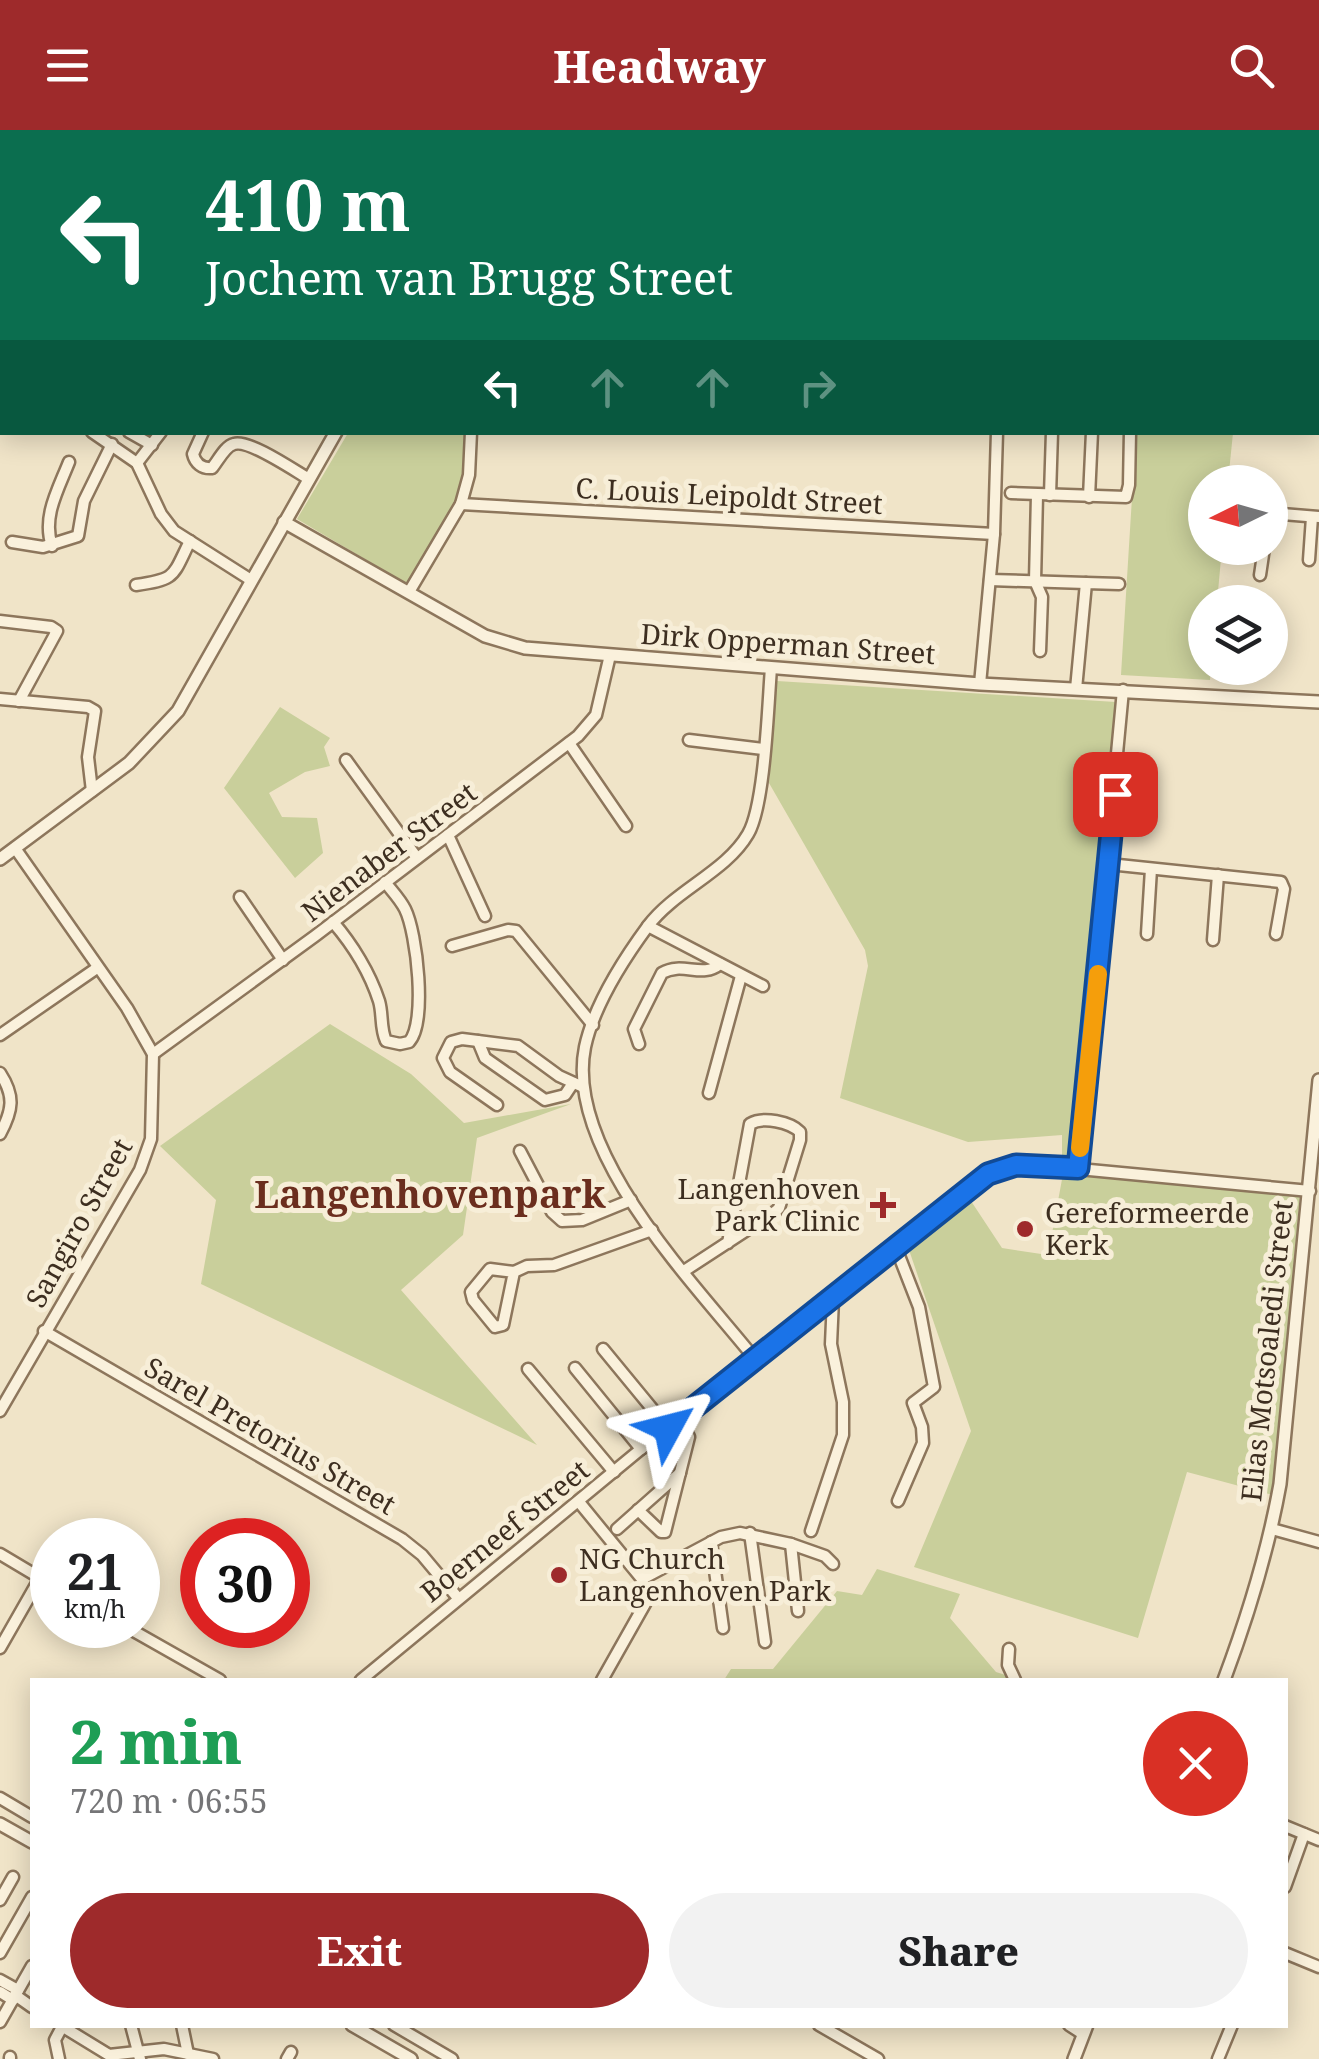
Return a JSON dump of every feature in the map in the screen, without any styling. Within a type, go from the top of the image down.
[{"type":"street","points":[[97,435],[137,462],[166,524],[252,580]]},
{"type":"street","points":[[135,435],[152,444]]},
{"type":"street","points":[[137,462],[159,435]]},
{"type":"street","points":[[202,435],[193,454],[195,462],[204,468],[212,468],[230,446],[239,443],[309,479]]},
{"type":"street","points":[[0,858],[130,764],[178,711],[334,435]]},
{"type":"street","points":[[409,592],[461,504],[469,475],[471,435]]},
{"type":"street","points":[[980,684],[994,534],[997,435]]},
{"type":"street","points":[[1040,651],[1042,597],[1034,581],[1052,435]]},
{"type":"street","points":[[1090,497],[1092,435]]},
{"type":"street","points":[[1010,493],[1127,495],[1130,435]]},
{"type":"street","points":[[12,542],[34,548],[52,546],[80,534],[82,507],[112,444]]},
{"type":"street","points":[[52,546],[47,525],[69,462]]},
{"type":"street","name":"C. Louis Leipoldt Street","points":[[461,504],[994,534]]},
{"type":"street","points":[[1288,515],[1315,517],[1309,560]]},
{"type":"street","name":"Dirk Opperman Street","points":[[284,522],[502,643],[980,684],[1319,702]]},
{"type":"street","points":[[136,585],[172,576],[190,541]]},
{"type":"street","points":[[1260,575],[1261,565]]},
{"type":"street","points":[[990,580],[1119,584]]},
{"type":"street","points":[[1076,689],[1086,583]]},
{"type":"street","points":[[0,621],[51,626],[56,631],[0,710]]},
{"type":"street","name":"Nienaber Street","points":[[153,1054],[284,960],[569,743],[596,715],[610,655]]},
{"type":"street","points":[[755,1359],[631,1200],[610,1166],[578,1085],[593,1026],[629,953],[648,926],[684,890],[731,854],[747,836],[757,809],[771,668]]},
{"type":"street","points":[[1078,1168],[1109,864],[1122,690]]},
{"type":"street","points":[[10,700],[96,710],[87,768],[92,791]]},
{"type":"street","points":[[689,740],[763,748]]},
{"type":"street","points":[[569,743],[626,826]]},
{"type":"street","points":[[346,760],[418,858]]},
{"type":"street","points":[[448,835],[485,916]]},
{"type":"street","points":[[15,848],[127,1008],[153,1054]]},
{"type":"street","points":[[1109,864],[1281,882],[1284,890],[1276,934]]},
{"type":"street","points":[[1148,934],[1151,869]]},
{"type":"street","points":[[1213,940],[1218,875]]},
{"type":"street","points":[[333,922],[372,983],[386,1041],[409,1042],[417,1029],[415,947],[404,908],[386,882]]},
{"type":"street","points":[[240,897],[284,960]]},
{"type":"street","points":[[648,926],[763,986]]},
{"type":"street","points":[[452,946],[516,931],[593,1026]]},
{"type":"street","points":[[639,1044],[634,1029],[662,973],[682,966],[705,972],[720,964]]},
{"type":"street","points":[[0,1035],[96,968]]},
{"type":"street","points":[[709,1092],[742,976]]},
{"type":"street","points":[[478,1040],[485,1058],[545,1100],[557,1100],[578,1085]]},
{"type":"street","points":[[497,1104],[450,1072],[444,1054],[451,1042],[478,1040],[518,1046],[578,1085]]},
{"type":"street","name":"Sangiro Street","points":[[0,1411],[147,1156],[153,1054]]},
{"type":"street","points":[[0,1073],[10,1090],[12,1107],[0,1134]]},
{"type":"street","name":"Elias Motsoaledi Street","points":[[1225,1678],[1272,1529],[1287,1437],[1319,1080]]},
{"type":"street","points":[[684,1271],[728,1243],[778,1208],[800,1140],[799,1129],[763,1120],[750,1124],[728,1243]]},
{"type":"street","points":[[520,1151],[552,1212],[562,1220],[582,1220],[631,1200]]},
{"type":"street","name":"Boerneef Street","points":[[363,1678],[641,1448],[996,1170],[1016,1165],[1078,1168],[1310,1191]]},
{"type":"street","points":[[514,1272],[503,1324],[495,1328],[473,1300],[471,1290],[492,1268],[514,1272],[527,1266],[554,1265],[652,1230]]},
{"type":"street","points":[[896,1248],[919,1308],[934,1386],[913,1403],[923,1443],[898,1501]]},
{"type":"street","points":[[812,1531],[843,1435],[843,1402],[831,1344],[833,1299]]},
{"type":"street","name":"Sarel Pretorius Street","points":[[44,1331],[402,1538],[458,1598]]},
{"type":"street","points":[[603,1349],[668,1428]]},
{"type":"street","points":[[575,1368],[641,1448]]},
{"type":"street","points":[[528,1369],[614,1472]]},
{"type":"street","points":[[638,1510],[665,1532],[689,1437],[680,1418]]},
{"type":"street","points":[[617,1529],[680,1472]]},
{"type":"street","points":[[578,1502],[642,1579],[646,1602],[603,1678]]},
{"type":"street","points":[[1272,1529],[1319,1542]]},
{"type":"street","points":[[642,1579],[730,1534],[750,1533],[791,1544],[825,1556],[833,1564]]},
{"type":"street","points":[[750,1533],[765,1642]]},
{"type":"street","points":[[711,1542],[722,1628]]},
{"type":"street","points":[[791,1544],[798,1612]]},
{"type":"street","points":[[0,1554],[30,1572]]},
{"type":"street","points":[[0,1648],[30,1596]]},
{"type":"street","points":[[160,1646],[216,1678]]},
{"type":"street","points":[[1009,1650],[1008,1665],[1014,1678]]},
{"type":"street","points":[[0,1798],[30,1816]]},
{"type":"street","points":[[0,1824],[30,1841]]},
{"type":"street","points":[[1288,1827],[1319,1840]]},
{"type":"street","points":[[1288,1879],[1304,1834]]},
{"type":"street","points":[[0,1900],[13,1877]]},
{"type":"street","points":[[0,1953],[30,1900]]},
{"type":"street","points":[[1288,1955],[1319,1967]]},
{"type":"street","points":[[0,2022],[30,1970]]},
{"type":"street","points":[[0,1980],[30,2006]]},
{"type":"street","points":[[0,1992],[16,1995]]},
{"type":"street","points":[[59,2059],[56,2040],[61,2028]]},
{"type":"street","points":[[66,2028],[113,2057],[164,2049],[213,2059]]},
{"type":"street","points":[[132,2028],[139,2055]]},
{"type":"street","points":[[183,2028],[188,2054]]},
{"type":"street","points":[[357,2028],[411,2059]]},
{"type":"street","points":[[403,2028],[452,2059]]},
{"type":"street","points":[[824,2028],[878,2059]]},
{"type":"street","points":[[1218,2059],[1231,2028]]},
{"type":"street","points":[[1074,2059],[1085,2029]]},
{"type":"green space","points":[[347,435],[465,435],[463,482],[457,499],[407,584],[297,519]]},
{"type":"green space","points":[[1136,435],[1233,435],[1230,465],[1188,465],[1188,565],[1220,565],[1219,585],[1188,585],[1188,679],[1121,675]]},
{"type":"green space","points":[[777,681],[1116,702],[1073,1159],[1062,1160],[1062,1135],[968,1142],[840,1098],[868,966],[865,950],[769,783]]},
{"type":"green space","points":[[280,707],[330,738],[324,747],[330,766],[305,772],[269,793],[282,817],[317,818],[323,853],[295,878],[224,788]]},
{"type":"green space","points":[[330,1024],[411,1074],[464,1123],[571,1104],[477,1138],[463,1235],[401,1290],[537,1445],[201,1284],[216,1200],[160,1146]]},
{"type":"green space","points":[[1063,1174],[1300,1195],[1273,1495],[1187,1472],[1138,1638],[914,1567],[971,1431],[909,1250],[971,1201],[1002,1248],[1048,1255]]},
{"type":"green space","points":[[877,1569],[960,1594],[950,1618],[996,1672],[1015,1678],[725,1678],[731,1669],[773,1669],[837,1591],[862,1595]]},
{"type":"slow traffic","points":[[1080,1148],[1098,974]]},
{"type":"place","name":"Langenhoven Park Clinic","points":[[883,1205]]},
{"type":"place","name":"Gereformeerde Kerk","points":[[1025,1229]]},
{"type":"place","name":"NG Church Langenhoven Park","points":[[559,1575]]},
{"type":"district","name":"Langenhovenpark","points":[[430,1195]]},
{"type":"route","points":[[668,1428],[988,1174],[1016,1165],[1078,1168],[1115,794]]}]
